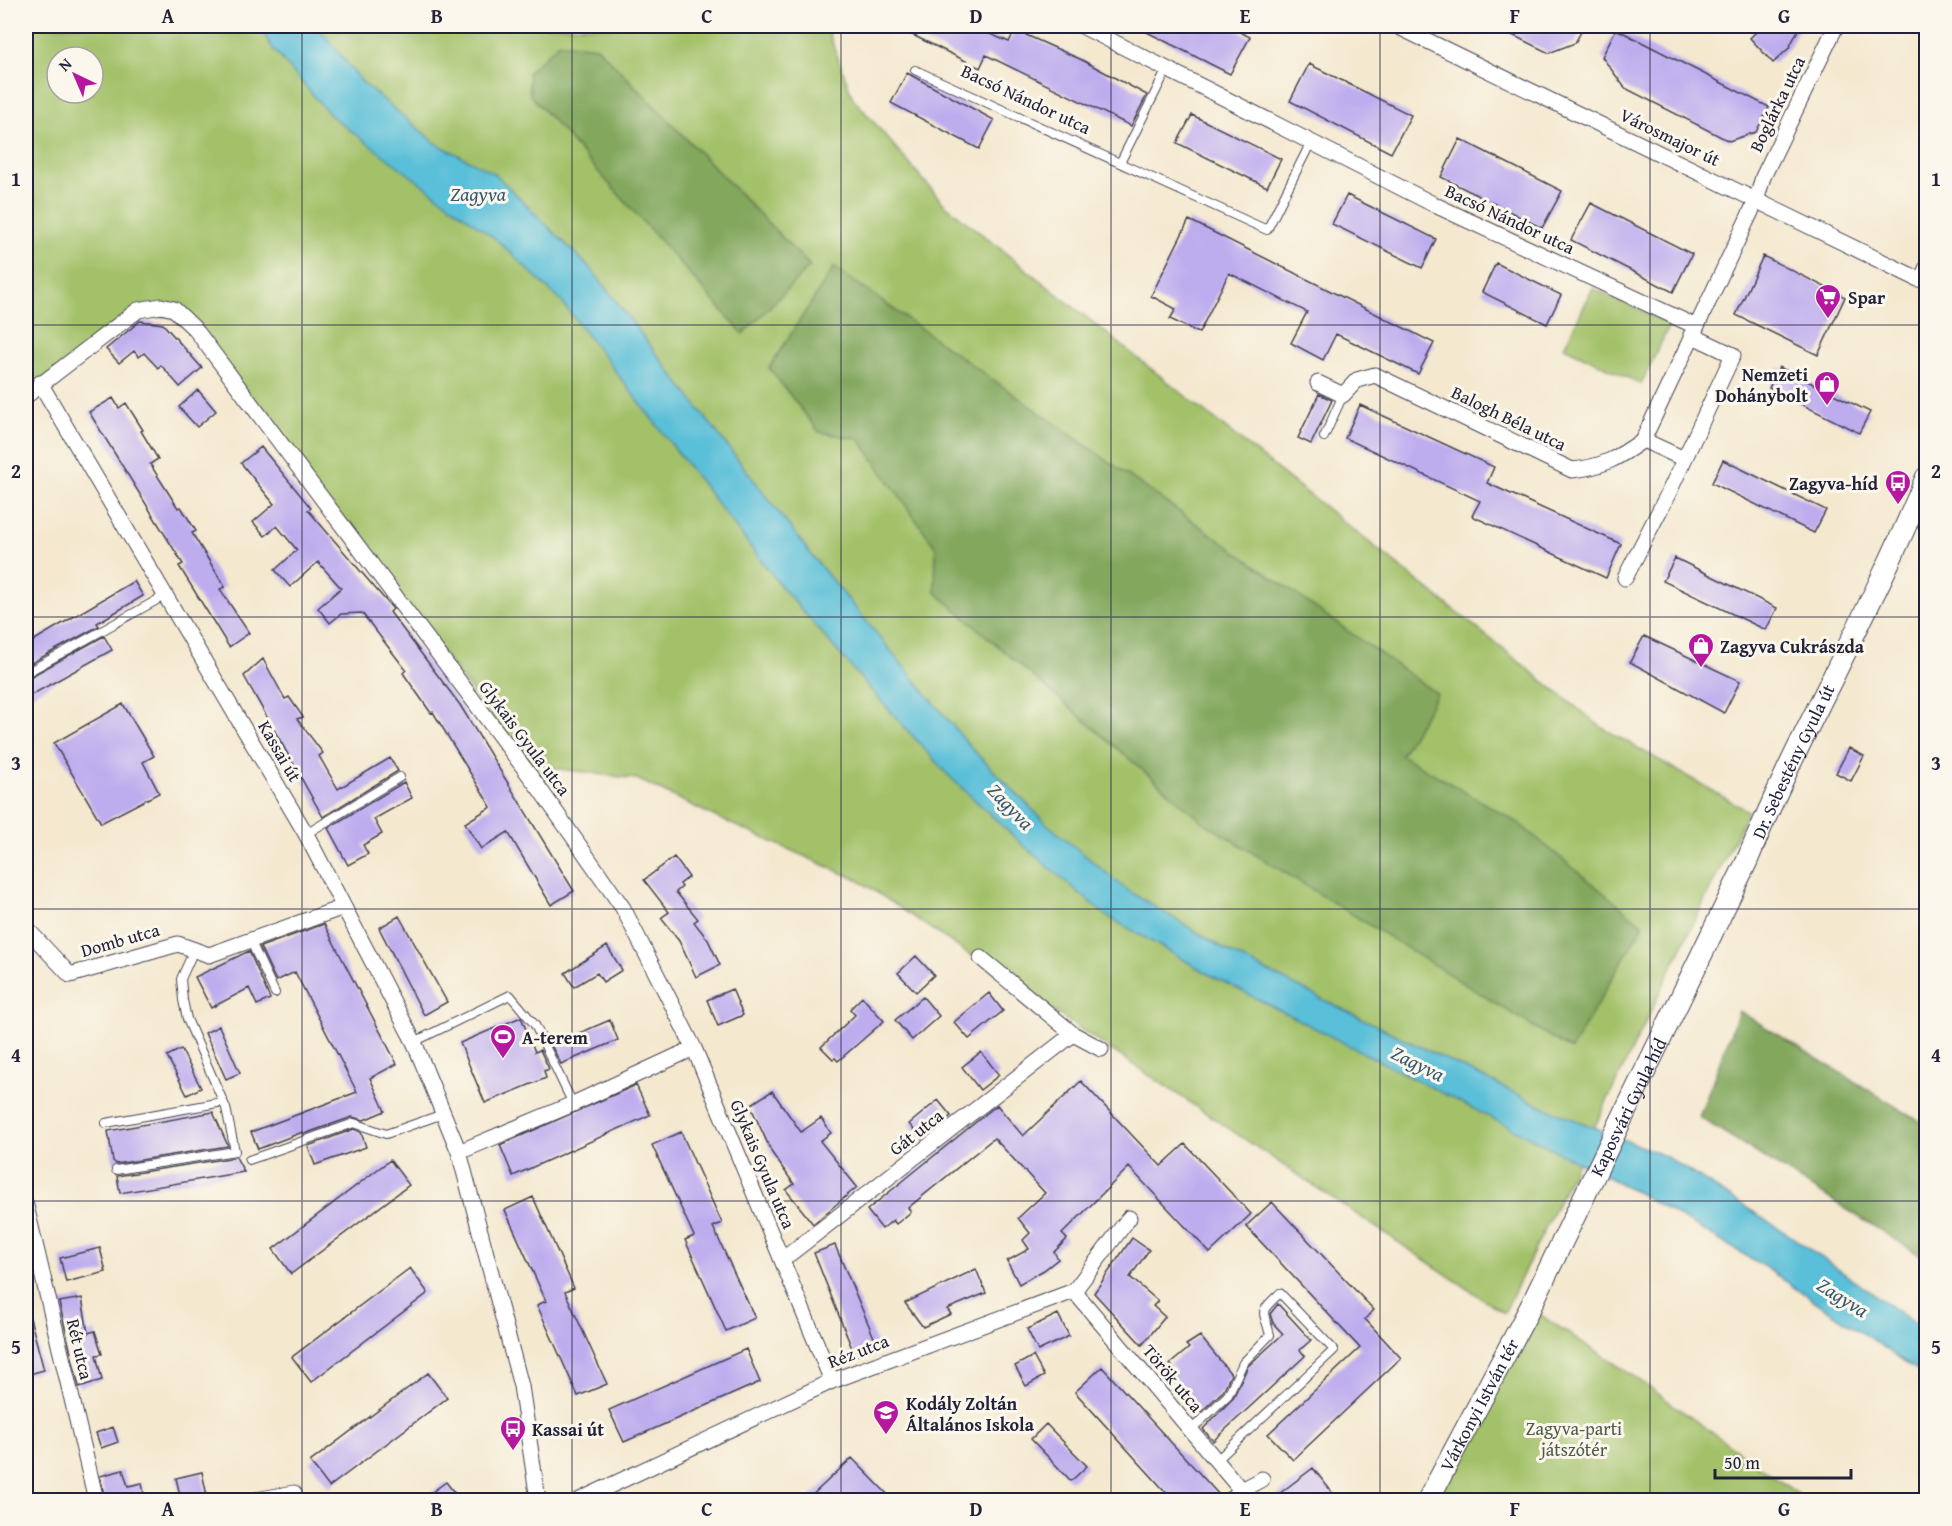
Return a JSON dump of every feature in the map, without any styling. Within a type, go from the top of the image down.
[{"type":"street","name":"Bacsó Nándor utca","points":[[1082,26],[1437,206],[1693,331],[1732,355],[1684,459]]},
{"type":"street","name":"Városmajor út","points":[[1397,26],[1924,282]]},
{"type":"street","name":"Boglárka utca","points":[[1756,201],[1763,177],[1836,26]]},
{"type":"street","points":[[1626,578],[1684,459],[1643,440],[1756,201]]},
{"type":"street","name":"Glykais Gyula utca","points":[[26,396],[138,310],[161,306],[174,309],[195,329],[539,788],[617,898],[694,1048],[832,1381]]},
{"type":"street","name":"Balogh Béla utca","points":[[1343,395],[1357,380],[1375,375],[1572,470],[1597,467],[1619,457],[1643,440]]},
{"type":"street","name":"Kassai út","points":[[40,383],[167,594],[306,834],[414,1042],[459,1152],[522,1386],[538,1500]]},
{"type":"street","points":[[1318,383],[1343,395]]},
{"type":"street","name":"Dr. Sebestény Gyula út","points":[[1721,915],[1765,817],[1877,590],[1926,478]]},
{"type":"street","name":"Domb utca","points":[[26,928],[70,975],[178,944],[209,955],[344,907]]},
{"type":"street","name":"Kaposvári Gyula híd","points":[[1532,1304],[1721,915]]},
{"type":"street","points":[[981,958],[1072,1034],[1101,1049]]},
{"type":"street","name":"Gát utca","points":[[782,1260],[1072,1034]]},
{"type":"street","points":[[459,1152],[573,1104],[694,1048]]},
{"type":"street","name":"Rét utca","points":[[26,1206],[96,1500]]},
{"type":"street","points":[[1074,1291],[1129,1218]]},
{"type":"street","name":"Réz utca","points":[[580,1500],[832,1381],[1074,1291]]},
{"type":"street","name":"Török utca","points":[[1074,1291],[1216,1461],[1236,1495],[1262,1479]]},
{"type":"street","name":"Várkonyi István tér","points":[[1428,1500],[1532,1304]]},
{"type":"street","points":[[256,1500],[294,1493]]},
{"type":"lane","points":[[1120,163],[1167,69]]},
{"type":"lane","name":"Bacsó Nándor utca","points":[[915,70],[1268,230],[1311,142]]},
{"type":"lane","points":[[1924,282],[1926,260]]},
{"type":"lane","points":[[1324,437],[1343,395]]},
{"type":"lane","points":[[26,673],[167,594]]},
{"type":"lane","points":[[306,834],[400,777]]},
{"type":"lane","points":[[250,939],[275,993]]},
{"type":"lane","points":[[116,1170],[235,1151],[223,1102],[188,1019],[183,1000],[181,979],[194,950]]},
{"type":"lane","points":[[414,1042],[510,995],[535,1024],[573,1104]]},
{"type":"lane","points":[[106,1124],[223,1102]]},
{"type":"lane","points":[[249,1160],[354,1123],[386,1134],[443,1114]]},
{"type":"lane","points":[[1191,1430],[1228,1395],[1243,1363],[1270,1335],[1263,1317],[1264,1308],[1280,1293],[1334,1350],[1216,1461]]},
{"type":"green space","points":[[26,26],[826,26],[853,98],[944,204],[1601,727],[1748,811],[1504,1313],[858,880],[718,818],[637,779],[529,765],[195,335],[169,316],[131,319],[26,390]]},
{"type":"green space","points":[[559,43],[597,47],[810,266],[743,334],[530,95],[528,72]]},
{"type":"green space","points":[[834,267],[1437,694],[1401,755],[1517,822],[1643,925],[1571,1050],[1203,822],[935,592],[936,548],[859,439],[819,432],[769,368]]},
{"type":"green space","points":[[1593,288],[1670,324],[1641,384],[1564,347]]},
{"type":"green space","points":[[1739,1011],[1926,1125],[1926,1259],[1699,1117]]},
{"type":"green space","name":"Zagyva-parti játszótér","points":[[1530,1308],[1632,1375],[1806,1500],[1428,1500]]},
{"type":"water","name":"Zagyva","points":[[259,26],[317,26],[363,83],[437,144],[494,173],[592,270],[813,557],[973,750],[1047,824],[1127,890],[1231,953],[1322,999],[1548,1109],[1665,1156],[1782,1230],[1926,1331],[1926,1376],[1757,1262],[1635,1191],[1212,976],[1105,915],[1025,847],[947,774],[864,682],[780,585],[561,301],[498,241],[331,116],[273,49]]},
{"type":"building","points":[[894,26],[971,26],[1009,42],[1015,30],[1082,60],[1147,95],[1131,126],[986,55],[980,68]]},
{"type":"building","points":[[1135,26],[1228,26],[1250,37],[1230,74]]},
{"type":"building","points":[[1494,26],[1584,26],[1575,43],[1549,53]]},
{"type":"building","points":[[1746,26],[1800,26],[1789,48],[1773,63],[1750,38],[1755,33]]},
{"type":"building","points":[[1616,29],[1769,107],[1756,132],[1729,141],[1625,88],[1602,57]]},
{"type":"building","points":[[1309,64],[1411,115],[1391,153],[1290,101]]},
{"type":"building","points":[[907,73],[994,120],[979,149],[891,103]]},
{"type":"building","points":[[1192,115],[1281,159],[1267,187],[1177,143]]},
{"type":"building","points":[[1460,139],[1562,191],[1542,228],[1441,177]]},
{"type":"building","points":[[1347,195],[1436,239],[1422,268],[1332,224]]},
{"type":"building","points":[[1591,203],[1692,254],[1673,292],[1571,240]]},
{"type":"building","points":[[1189,220],[1434,343],[1418,374],[1336,334],[1323,360],[1291,343],[1307,312],[1229,273],[1199,333],[1170,319],[1176,309],[1151,296]]},
{"type":"building","points":[[1763,256],[1845,297],[1818,355],[1736,315]]},
{"type":"building","points":[[1496,263],[1561,295],[1547,324],[1482,292]]},
{"type":"building","points":[[140,321],[163,324],[202,368],[180,387],[161,365],[158,368],[144,353],[139,357],[134,351],[119,363],[106,349]]},
{"type":"building","points":[[1779,367],[1870,412],[1859,433],[1769,388]]},
{"type":"building","points":[[198,390],[216,411],[197,427],[179,407]]},
{"type":"building","points":[[1319,394],[1332,400],[1311,444],[1298,438]]},
{"type":"building","points":[[113,398],[119,408],[126,403],[143,430],[141,431],[158,459],[150,464],[178,508],[181,507],[196,531],[192,533],[225,587],[220,589],[249,633],[229,647],[179,566],[183,564],[89,412]]},
{"type":"building","points":[[1360,405],[1494,467],[1487,483],[1621,544],[1606,578],[1472,516],[1480,501],[1345,438]]},
{"type":"building","points":[[261,447],[311,508],[308,510],[393,609],[390,612],[460,705],[574,891],[551,905],[508,832],[481,849],[465,823],[491,807],[433,712],[431,713],[403,673],[406,670],[362,613],[341,614],[330,623],[318,608],[341,588],[318,562],[290,587],[275,570],[297,550],[277,526],[265,536],[253,522],[274,504],[241,463]]},
{"type":"building","points":[[1723,460],[1826,510],[1814,533],[1712,483]]},
{"type":"building","points":[[1675,558],[1777,608],[1766,630],[1663,581]]},
{"type":"building","points":[[134,581],[143,596],[97,623],[99,626],[26,666],[26,645]]},
{"type":"building","points":[[104,636],[112,650],[26,698],[26,679]]},
{"type":"building","points":[[1644,636],[1740,681],[1724,713],[1630,662]]},
{"type":"building","points":[[263,659],[285,699],[289,697],[303,717],[297,719],[323,753],[319,756],[338,789],[390,758],[398,771],[323,817],[244,676]]},
{"type":"building","points":[[123,704],[154,756],[143,762],[159,793],[101,823],[54,743]]},
{"type":"building","points":[[1849,748],[1864,756],[1851,781],[1836,773]]},
{"type":"building","points":[[404,782],[412,798],[374,819],[382,834],[363,845],[368,854],[348,865],[328,828]]},
{"type":"building","points":[[674,857],[689,877],[680,884],[682,887],[676,892],[698,919],[694,922],[708,940],[720,965],[696,977],[679,941],[661,918],[669,912],[644,880]]},
{"type":"building","points":[[399,916],[447,1002],[424,1015],[379,928]]},
{"type":"building","points":[[324,924],[397,1064],[370,1078],[385,1111],[364,1120],[352,1117],[258,1149],[251,1132],[357,1092],[295,972],[276,981],[260,947]]},
{"type":"building","points":[[607,946],[622,970],[603,982],[597,973],[574,987],[565,973]]},
{"type":"building","points":[[249,951],[270,999],[257,1005],[249,988],[211,1008],[195,977]]},
{"type":"building","points":[[916,956],[934,975],[916,992],[898,973]]},
{"type":"building","points":[[732,989],[743,1015],[718,1026],[707,1000]]},
{"type":"building","points":[[989,993],[1003,1011],[969,1039],[954,1022]]},
{"type":"building","points":[[862,997],[884,1021],[838,1061],[833,1059],[821,1047],[855,1015],[850,1009]]},
{"type":"building","points":[[923,997],[939,1016],[912,1040],[895,1020]]},
{"type":"building","name":"A-terem","points":[[521,1017],[535,1052],[540,1050],[549,1069],[544,1071],[546,1078],[485,1103],[460,1043]]},
{"type":"building","points":[[610,1020],[618,1040],[561,1064],[551,1045]]},
{"type":"building","points":[[219,1026],[240,1073],[226,1079],[205,1033]]},
{"type":"building","points":[[181,1049],[201,1088],[187,1095],[167,1056]]},
{"type":"building","points":[[981,1052],[999,1075],[980,1090],[962,1067]]},
{"type":"building","points":[[1081,1081],[1161,1166],[1185,1144],[1251,1214],[1210,1253],[1129,1167],[1062,1234],[1067,1239],[1054,1252],[1058,1259],[1019,1284],[1007,1261],[1029,1249],[1023,1240],[1030,1233],[1018,1218],[1045,1193],[994,1138],[908,1208],[911,1212],[896,1224],[893,1220],[882,1229],[867,1210],[997,1105],[1023,1136]]},
{"type":"building","points":[[636,1085],[650,1115],[513,1176],[500,1145]]},
{"type":"building","points":[[772,1091],[801,1132],[821,1118],[831,1133],[820,1141],[857,1187],[813,1224],[786,1190],[794,1184],[772,1153],[750,1105]]},
{"type":"building","points":[[938,1100],[951,1116],[922,1139],[909,1124]]},
{"type":"building","points":[[213,1112],[228,1146],[116,1164],[113,1161],[108,1131]]},
{"type":"building","points":[[354,1129],[361,1132],[366,1147],[315,1165],[308,1146]]},
{"type":"building","points":[[681,1132],[722,1223],[713,1227],[755,1318],[726,1331],[685,1240],[694,1236],[652,1145]]},
{"type":"building","points":[[236,1157],[244,1172],[120,1193],[117,1176]]},
{"type":"building","points":[[390,1160],[409,1185],[291,1274],[273,1249]]},
{"type":"building","points":[[533,1197],[574,1288],[565,1292],[607,1384],[578,1396],[537,1305],[546,1301],[505,1210]]},
{"type":"building","points":[[1272,1202],[1374,1310],[1365,1319],[1401,1358],[1293,1460],[1268,1434],[1360,1348],[1246,1226]]},
{"type":"building","points":[[1132,1238],[1149,1250],[1130,1277],[1158,1301],[1153,1306],[1165,1317],[1142,1345],[1094,1293]]},
{"type":"building","points":[[835,1245],[878,1347],[855,1356],[814,1253]]},
{"type":"building","points":[[100,1248],[106,1272],[66,1282],[60,1258]]},
{"type":"building","points":[[410,1268],[428,1293],[311,1382],[292,1357]]},
{"type":"building","points":[[976,1269],[986,1293],[947,1309],[951,1314],[923,1327],[905,1303]]},
{"type":"building","points":[[82,1298],[88,1333],[95,1331],[102,1354],[96,1355],[102,1380],[79,1387],[59,1302]]},
{"type":"building","points":[[1278,1304],[1311,1340],[1300,1350],[1305,1356],[1213,1441],[1203,1429],[1233,1398],[1248,1366],[1283,1334],[1273,1323],[1270,1314]]},
{"type":"building","points":[[1058,1314],[1069,1336],[1038,1351],[1027,1329]]},
{"type":"building","points":[[26,1318],[30,1318],[44,1370],[26,1375]]},
{"type":"building","points":[[1200,1336],[1231,1374],[1223,1391],[1201,1412],[1170,1375],[1175,1370],[1170,1364],[1189,1348],[1186,1345]]},
{"type":"building","points":[[746,1349],[760,1382],[624,1442],[609,1410]]},
{"type":"building","points":[[1033,1356],[1044,1376],[1026,1386],[1015,1366]]},
{"type":"building","points":[[1102,1367],[1222,1500],[1173,1500],[1075,1392]]},
{"type":"building","points":[[428,1373],[447,1398],[329,1487],[310,1462]]},
{"type":"building","points":[[1046,1424],[1087,1466],[1071,1481],[1031,1439]]},
{"type":"building","points":[[113,1427],[118,1442],[101,1448],[96,1433]]},
{"type":"building","points":[[852,1458],[893,1500],[807,1500]]},
{"type":"building","points":[[1313,1468],[1338,1500],[1271,1500]]},
{"type":"building","points":[[123,1470],[128,1486],[142,1483],[145,1500],[105,1500],[100,1476]]},
{"type":"building","points":[[202,1472],[207,1496],[181,1500],[176,1478]]},
{"type":"building","points":[[446,1482],[460,1500],[421,1500]]},
{"type":"place","name":"Spar","points":[[1828,320]]},
{"type":"place","name":"Nemzeti Dohánybolt","points":[[1827,407]]},
{"type":"place","name":"Zagyva-híd","points":[[1898,506]]},
{"type":"place","name":"Zagyva Cukrászda","points":[[1701,669]]},
{"type":"place","name":"A-terem","points":[[503,1060]]},
{"type":"place","name":"Kodály Zoltán Általános Iskola","points":[[886,1436]]},
{"type":"place","name":"Kassai út","points":[[513,1452]]}]
